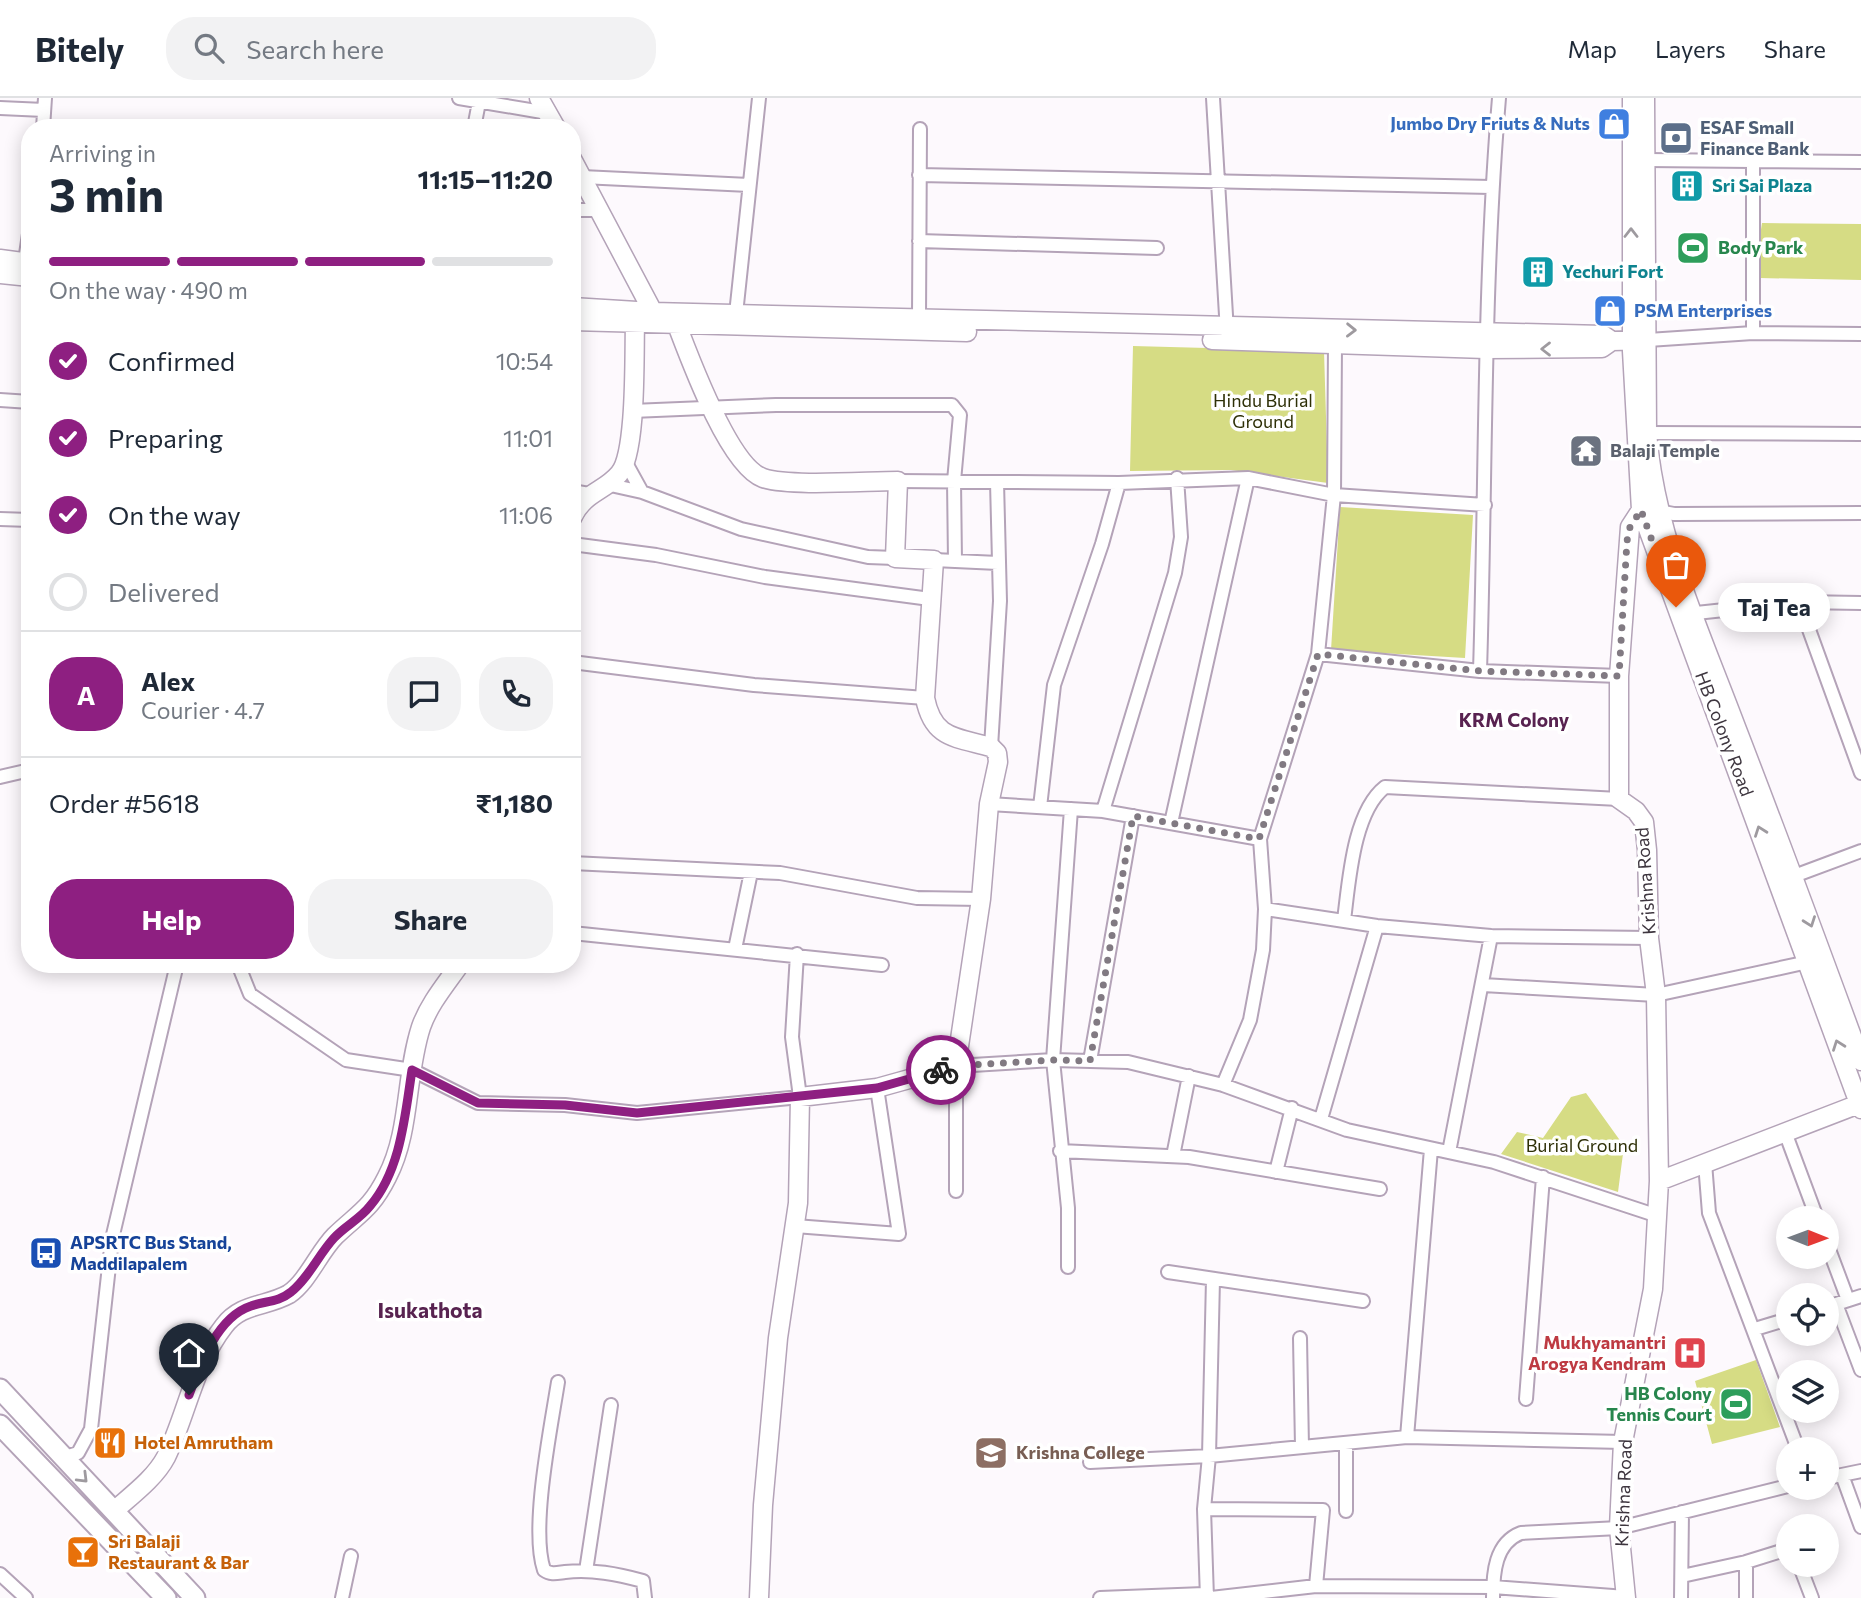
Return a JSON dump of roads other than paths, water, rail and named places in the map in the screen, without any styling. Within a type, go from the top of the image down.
[{"type":"main road","points":[[1,1391],[195,1598]]},
{"type":"main road","points":[[0,1425],[160,1596]]},
{"type":"street","points":[[459,98],[548,113]]},
{"type":"street","points":[[736,314],[759,98]]},
{"type":"street","points":[[1213,98],[1227,334]]},
{"type":"street","points":[[1480,671],[1491,187],[1499,98]]},
{"type":"street","name":"HB Colony Road","points":[[1632,98],[1649,511],[1786,879],[1808,962],[1859,1097]]},
{"type":"street","points":[[1344,920],[1358,838],[1377,793],[1385,787],[1619,799],[1619,676],[1627,541],[1630,527],[1649,511],[1651,475],[1640,341],[1646,160],[1645,98]]},
{"type":"street","points":[[476,119],[479,103]]},
{"type":"street","points":[[0,108],[44,104]]},
{"type":"street","points":[[919,318],[920,129]]},
{"type":"street","points":[[1646,160],[1861,162]]},
{"type":"street","points":[[1753,163],[1753,333]]},
{"type":"street","points":[[919,176],[1491,187]]},
{"type":"street","points":[[582,177],[749,185]]},
{"type":"street","points":[[582,177],[653,312],[677,325],[710,407],[748,468],[763,478],[786,481],[1119,483],[1177,478],[1248,478],[1334,495],[1485,505]]},
{"type":"street","points":[[581,210],[600,211]]},
{"type":"street","points":[[919,241],[1157,248]]},
{"type":"street","points":[[0,259],[21,268]]},
{"type":"street","points":[[0,274],[21,271]]},
{"type":"street","points":[[581,308],[653,312],[919,318],[1227,334],[1335,344],[1604,335],[1612,341],[1640,341],[1753,333],[1861,334]]},
{"type":"street","points":[[581,321],[1486,341]]},
{"type":"street","points":[[581,492],[606,484],[619,475],[626,463],[632,411],[635,323]]},
{"type":"street","points":[[1223,1085],[1250,1020],[1263,950],[1265,909],[1259,839],[1318,654],[1334,495],[1335,344]]},
{"type":"street","points":[[0,400],[21,401]]},
{"type":"street","points":[[632,411],[710,407],[952,405],[960,415],[954,481],[955,561]]},
{"type":"street","points":[[1647,433],[1861,434]]},
{"type":"street","points":[[626,463],[642,492]]},
{"type":"street","points":[[1103,811],[1175,573],[1181,537],[1177,478]]},
{"type":"street","points":[[1171,822],[1248,478]]},
{"type":"street","points":[[895,558],[898,481]]},
{"type":"street","points":[[991,747],[1000,601],[997,482]]},
{"type":"street","points":[[1040,807],[1054,685],[1102,544],[1119,483]]},
{"type":"street","points":[[606,484],[642,492],[741,529],[867,557],[998,563]]},
{"type":"street","points":[[1649,511],[1674,514],[1861,513]]},
{"type":"street","points":[[0,519],[21,520]]},
{"type":"street","points":[[581,545],[656,555],[765,577],[930,599]]},
{"type":"street","points":[[934,561],[925,698],[929,719],[939,731],[991,747],[997,753],[998,762],[989,804],[981,899],[956,1066],[957,1191]]},
{"type":"street","points":[[1686,615],[1799,602],[1861,603]]},
{"type":"street","points":[[1799,602],[1861,773]]},
{"type":"street","points":[[1318,654],[1480,671],[1619,676]]},
{"type":"street","points":[[581,663],[754,685],[925,698]]},
{"type":"street","points":[[0,776],[21,772]]},
{"type":"street","name":"Krishna Road","points":[[1619,799],[1636,811],[1644,822],[1649,938],[1656,995],[1659,1181],[1653,1289],[1623,1442],[1619,1528],[1626,1597]]},
{"type":"street","points":[[989,804],[1103,811],[1259,839]]},
{"type":"street","points":[[1068,1268],[1068,1208],[1060,1151],[1053,1060],[1071,809]]},
{"type":"street","points":[[1090,1061],[1133,816]]},
{"type":"street","points":[[1861,850],[1786,879],[1861,1061]]},
{"type":"street","points":[[581,863],[780,873],[917,898],[981,899]]},
{"type":"street","points":[[735,949],[751,872]]},
{"type":"street","points":[[1265,909],[1377,926],[1491,936],[1649,938]]},
{"type":"street","points":[[1321,1119],[1377,926]]},
{"type":"street","points":[[581,934],[797,954],[882,965]]},
{"type":"street","points":[[1450,1152],[1491,936]]},
{"type":"street","points":[[759,1598],[778,1338],[794,1226],[800,1097],[792,1037],[797,954]]},
{"type":"street","points":[[1483,985],[1656,995],[1808,962]]},
{"type":"street","points":[[62,1458],[78,1452],[90,1429],[112,1239],[175,973]]},
{"type":"street","points":[[242,973],[250,994],[346,1060],[412,1070],[470,1100],[489,1105],[565,1105],[637,1113],[877,1088],[956,1066],[1053,1060],[1128,1062],[1223,1085],[1347,1130],[1494,1161],[1658,1216]]},
{"type":"street","points":[[115,1510],[165,1458],[197,1374],[223,1327],[235,1313],[251,1306],[275,1301],[292,1292],[335,1236],[372,1205],[389,1174],[402,1135],[421,1026],[437,996],[454,973]]},
{"type":"street","points":[[1173,1156],[1189,1076]]},
{"type":"street","points":[[794,1226],[899,1234],[877,1088]]},
{"type":"street","points":[[1659,1181],[1785,1132],[1859,1097]]},
{"type":"street","points":[[1276,1172],[1292,1108]]},
{"type":"street","points":[[1785,1132],[1813,1206]]},
{"type":"street","points":[[1407,1437],[1432,1149]]},
{"type":"street","points":[[1060,1151],[1173,1156],[1380,1189]]},
{"type":"street","points":[[1705,1163],[1709,1213],[1794,1437]]},
{"type":"street","points":[[1526,1399],[1543,1177]]},
{"type":"street","points":[[1834,1269],[1861,1370]]},
{"type":"street","points":[[1168,1272],[1363,1301]]},
{"type":"street","points":[[1208,1598],[1204,1509],[1209,1456],[1213,1279]]},
{"type":"street","points":[[1755,1329],[1776,1323]]},
{"type":"street","points":[[1300,1338],[1301,1447]]},
{"type":"street","points":[[558,1382],[542,1503],[541,1564],[546,1573],[586,1571],[643,1581],[645,1598]]},
{"type":"street","points":[[586,1571],[611,1405]]},
{"type":"street","points":[[1090,1462],[1209,1456],[1407,1437],[1623,1442]]},
{"type":"street","points":[[1346,1443],[1346,1511]]},
{"type":"street","points":[[1839,1476],[1861,1471]]},
{"type":"street","points":[[1842,1475],[1861,1527]]},
{"type":"street","points":[[1493,1592],[1499,1550],[1512,1536],[1619,1528],[1776,1489]]},
{"type":"street","points":[[1204,1509],[1323,1510],[1316,1587]]},
{"type":"street","points":[[1681,1598],[1682,1512]]},
{"type":"street","points":[[1682,1576],[1776,1553]]},
{"type":"street","points":[[342,1598],[351,1556]]},
{"type":"street","points":[[1746,1562],[1746,1598]]},
{"type":"street","points":[[0,1574],[26,1598]]},
{"type":"street","points":[[1804,1577],[1812,1598]]},
{"type":"street","points":[[1100,1598],[1204,1594],[1208,1598],[1316,1587],[1626,1597]]},
{"type":"place","name":"Jumbo Dry Friuts & Nuts","points":[[1614,124]]},
{"type":"place","name":"ESAF Small Finance Bank","points":[[1676,138]]},
{"type":"place","name":"Sri Sai Plaza","points":[[1687,186]]},
{"type":"place","name":"Body Park","points":[[1693,248]]},
{"type":"place","name":"Yechuri Fort","points":[[1538,272]]},
{"type":"place","name":"PSM Enterprises","points":[[1610,311]]},
{"type":"place","name":"Balaji Temple","points":[[1586,451]]},
{"type":"place","name":"Taj Tea","points":[[1676,607]]},
{"type":"place","name":"APSRTC Bus Stand, Maddilapalem","points":[[46,1253]]},
{"type":"place","name":"Mukhyamantri Arogya Kendram","points":[[1690,1353]]},
{"type":"place","name":"HB Colony Tennis Court","points":[[1736,1404]]},
{"type":"place","name":"Hotel Amrutham","points":[[110,1443]]},
{"type":"place","name":"Krishna College","points":[[991,1453]]},
{"type":"place","name":"Sri Balaji Restaurant & Bar","points":[[83,1552]]},
{"type":"district","name":"KRM Colony","points":[[1514,720]]},
{"type":"district","name":"Isukathota","points":[[430,1311]]},
{"type":"park label","name":"Hindu Burial Ground","points":[[1263,411]]},
{"type":"park label","name":"Burial Ground","points":[[1582,1146]]}]
